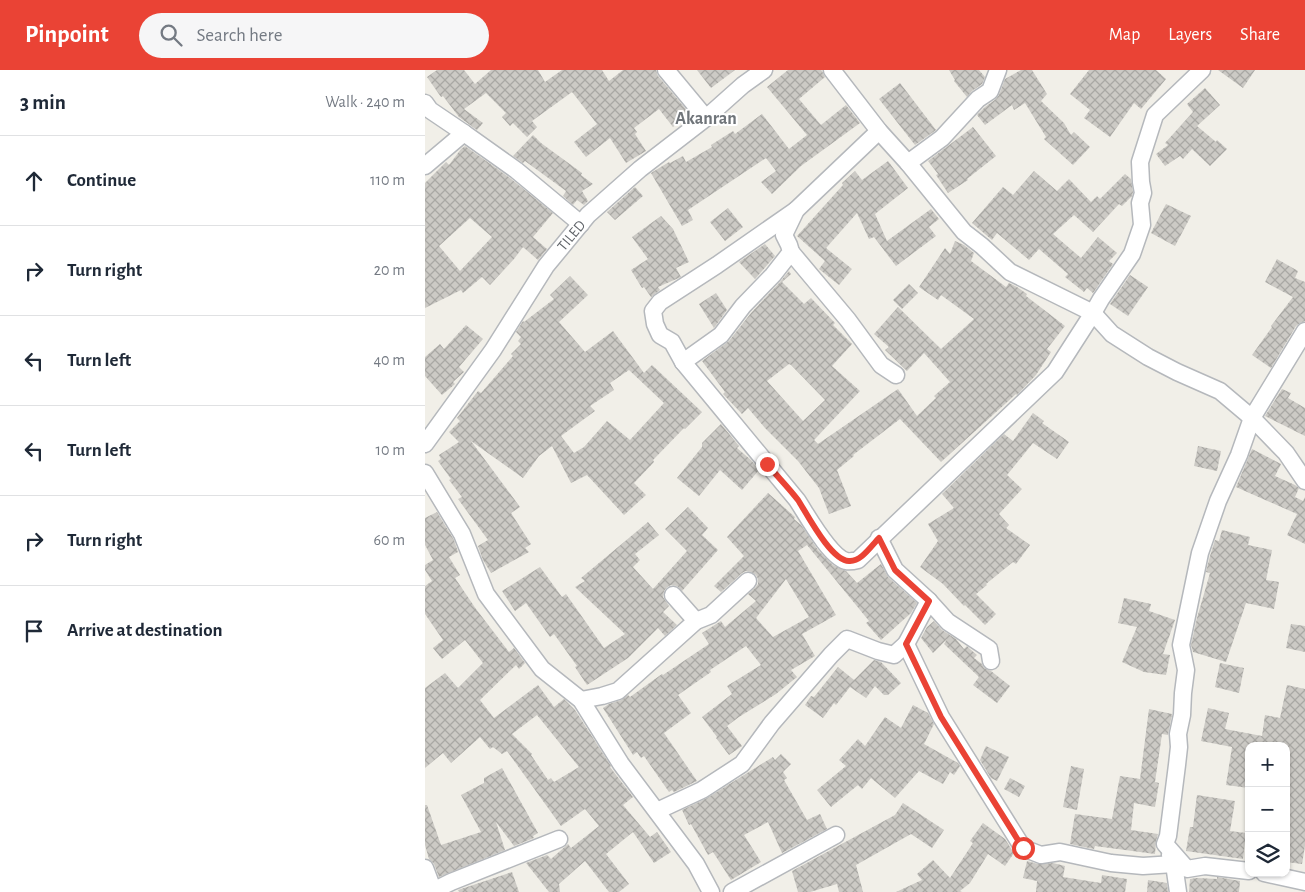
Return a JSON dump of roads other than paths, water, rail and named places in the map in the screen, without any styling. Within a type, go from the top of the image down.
[{"type":"street","points":[[665,70],[706,118]]},
{"type":"street","name":"TILED","points":[[425,444],[493,350],[546,266],[588,215],[640,169],[764,70]]},
{"type":"street","points":[[832,70],[879,131],[965,232],[1010,272],[1093,314],[1112,334],[1149,357],[1220,391],[1252,418],[1286,453],[1305,481]]},
{"type":"street","points":[[908,163],[942,138],[978,99],[990,91],[998,70]]},
{"type":"street","points":[[879,131],[796,210],[717,266],[660,302],[653,311],[655,324],[660,335],[672,342],[683,362],[797,500],[811,523],[837,556],[848,562],[858,560],[1055,372],[1132,254],[1142,225],[1140,204],[1143,193],[1140,162],[1155,115],[1202,70]]},
{"type":"street","points":[[425,103],[430,110],[516,170],[581,224]]},
{"type":"street","points":[[425,166],[464,133]]},
{"type":"street","points":[[796,210],[784,235],[791,252],[848,320],[881,365],[896,375]]},
{"type":"street","points":[[683,362],[721,334],[791,252]]},
{"type":"street","points":[[1178,892],[1174,864],[1165,844],[1168,836],[1178,756],[1178,734],[1182,715],[1186,670],[1181,645],[1203,546],[1218,501],[1239,455],[1252,418],[1305,331]]},
{"type":"street","points":[[425,473],[462,534],[486,594],[541,669],[581,700],[621,764],[696,864],[711,892]]},
{"type":"street","points":[[879,538],[895,570],[929,601],[948,622],[989,649],[991,661]]},
{"type":"street","points":[[581,700],[618,691],[696,621],[711,615],[749,581]]},
{"type":"street","points":[[673,594],[696,621]]},
{"type":"street","points":[[657,811],[702,790],[743,764],[772,723],[847,639],[894,655],[906,644],[929,601]]},
{"type":"street","points":[[906,644],[941,717],[1023,848],[1041,855],[1060,852],[1111,863],[1143,866],[1174,864]]},
{"type":"street","points":[[732,892],[836,835]]},
{"type":"street","points":[[426,872],[433,892],[451,882],[559,839]]},
{"type":"street","points":[[1165,844],[1187,869],[1205,866],[1245,871]]},
{"type":"street","points":[[1282,877],[1305,882]]},
{"type":"district","name":"Akanran","points":[[706,118]]}]
